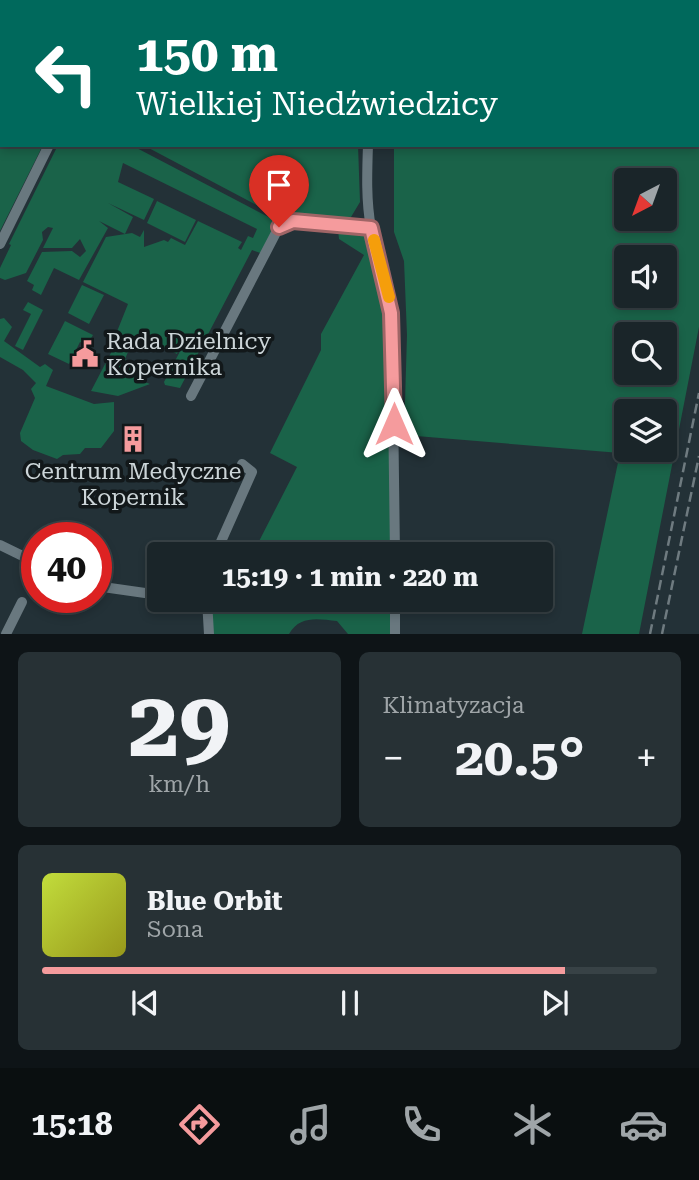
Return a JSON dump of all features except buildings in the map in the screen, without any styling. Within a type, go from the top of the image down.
[{"type":"street","points":[[0,244],[48,147]]},
{"type":"street","points":[[368,147],[367,189],[371,228],[387,287],[392,325],[395,542]]},
{"type":"street","points":[[191,396],[280,225],[293,221],[371,228]]},
{"type":"street","points":[[221,542],[252,472],[242,464]]},
{"type":"street","points":[[0,545],[21,555]]},
{"type":"street","points":[[112,588],[147,593]]},
{"type":"street","points":[[6,634],[21,604]]},
{"type":"street","points":[[207,612],[209,634]]},
{"type":"street","points":[[395,612],[395,634]]},
{"type":"green space","points":[[0,147],[42,147],[0,231]]},
{"type":"green space","points":[[57,147],[135,147],[278,222],[263,254],[252,250],[180,388],[165,385],[164,382],[188,336],[183,337],[177,354],[138,334],[131,348],[114,339],[128,304],[83,282],[106,237],[132,233],[140,237],[144,230],[144,247],[164,240],[168,242],[171,238],[185,245],[198,221],[242,242],[238,248],[241,250],[248,236],[253,238],[257,229],[123,163],[118,182],[154,199],[144,220],[108,203],[133,217],[125,234],[99,221],[108,228],[79,280],[54,268],[41,295],[32,290],[34,285],[27,281],[42,252],[72,251],[80,257],[86,251],[80,239],[72,248],[43,248],[53,228],[48,227],[42,232],[43,240],[26,273],[5,280],[0,278],[0,268],[11,245],[9,244]]},
{"type":"green space","points":[[147,147],[358,147],[360,202],[351,217],[333,219],[371,227],[387,287],[394,542],[259,542],[297,467],[270,453],[321,350],[321,334],[364,255],[339,239],[337,221],[299,216],[285,220]]},
{"type":"green space","points":[[394,147],[699,147],[699,327],[677,440],[677,399],[614,399],[614,452],[404,435],[407,335],[404,261],[394,232]]},
{"type":"green space","points":[[157,201],[196,220],[185,242],[147,223]]},
{"type":"green space","points":[[82,285],[104,295],[89,324],[68,313]]},
{"type":"green space","points":[[28,302],[43,310],[23,350],[15,346],[31,314],[23,310]]},
{"type":"green space","points":[[4,318],[12,327],[4,341],[40,367],[45,364],[53,370],[46,386],[94,404],[114,402],[114,431],[101,448],[85,448],[80,454],[63,455],[57,459],[33,450],[21,441],[20,433],[35,398],[31,389],[36,383],[23,370],[0,357],[0,319]]},
{"type":"green space","points":[[65,321],[93,335],[87,345],[80,342],[69,364],[48,354]]},
{"type":"green space","points":[[115,345],[128,352],[125,359],[145,369],[140,380],[150,384],[118,396],[91,391]]},
{"type":"green space","points":[[618,462],[673,462],[639,634],[582,634]]},
{"type":"green space","points":[[208,612],[394,612],[395,634],[348,634],[337,621],[316,619],[298,624],[289,634],[209,634]]},
{"type":"railway","points":[[650,634],[699,393]]},
{"type":"railway","points":[[662,634],[699,456]]},
{"type":"slow traffic","points":[[374,240],[389,297]]},
{"type":"place","name":"Rada Dzielnicy Kopernika","points":[[85,354]]},
{"type":"place","name":"Centrum Medyczne Kopernik","points":[[133,439]]},
{"type":"route","points":[[279,227],[293,221],[371,228],[391,313],[394,424]]}]
